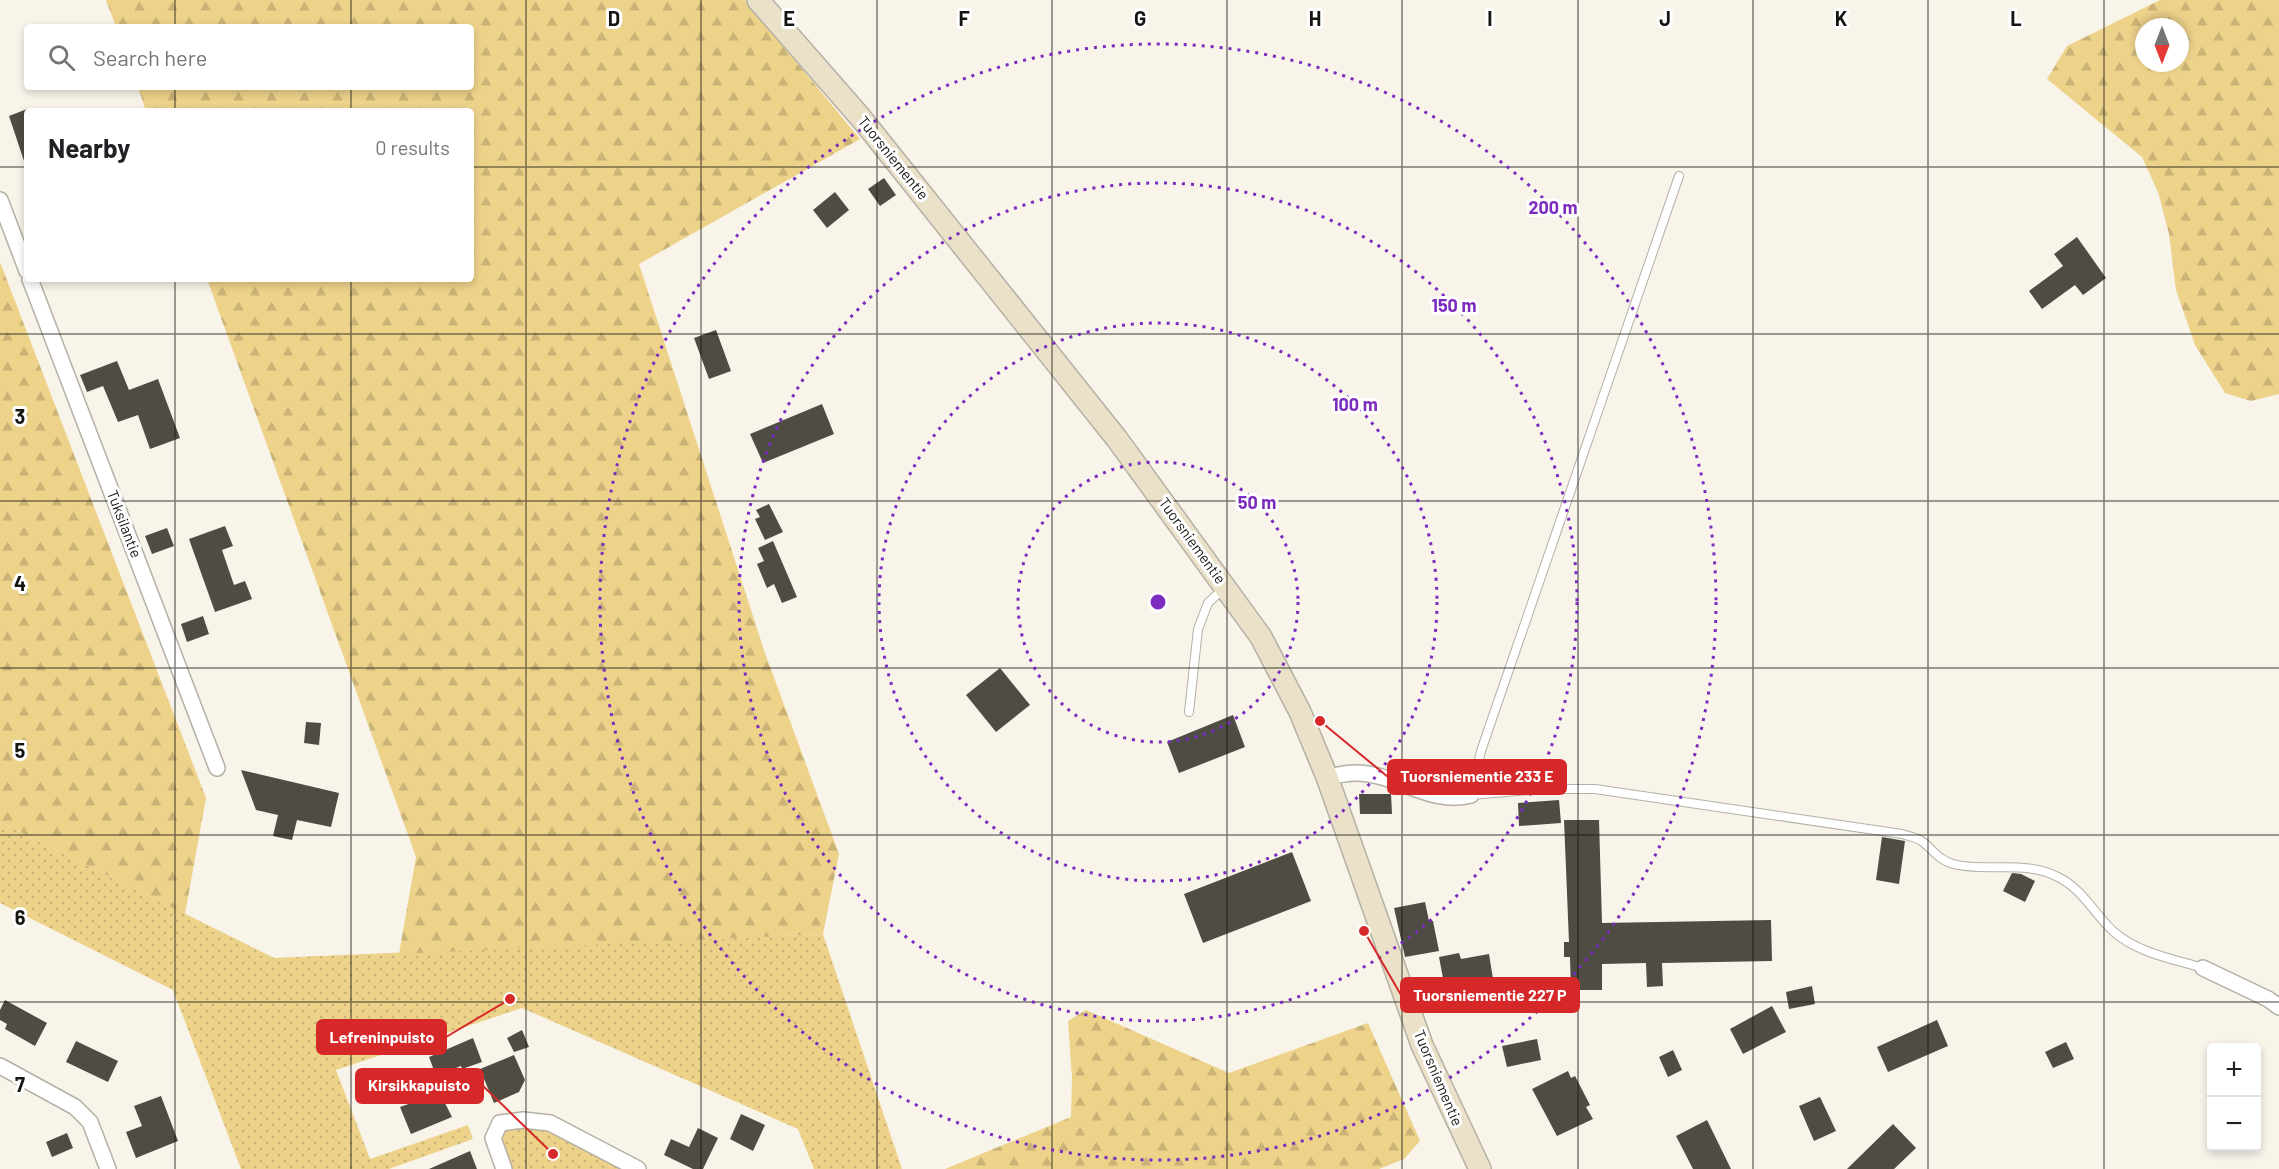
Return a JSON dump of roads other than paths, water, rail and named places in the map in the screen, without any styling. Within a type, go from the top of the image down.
[{"type":"main road","name":"Tuorsniementie","points":[[758,0],[861,118],[1117,439],[1261,637],[1285,681],[1327,777],[1422,1045],[1480,1169]]},
{"type":"street","points":[[0,200],[24,263]]},
{"type":"street","name":"Tuksilantie","points":[[31,282],[217,768]]},
{"type":"street","points":[[1327,777],[1362,774],[1387,779],[1442,798],[1471,795]]},
{"type":"street","points":[[2203,968],[2268,999],[2279,1007]]},
{"type":"street","points":[[0,1066],[75,1107],[90,1122],[108,1169]]},
{"type":"street","points":[[504,1169],[493,1138],[500,1123],[532,1120],[549,1123],[638,1169]]},
{"type":"lane","points":[[1679,176],[1481,751],[1471,795],[1541,789],[1595,789],[1902,834],[1920,840],[1939,857],[1952,864],[2029,867],[2058,877],[2081,893],[2113,931],[2125,941],[2152,953],[2203,968]]},
{"type":"lane","points":[[1189,712],[1198,629],[1208,603],[1225,587]]},
{"type":"place","name":"Tuorsniementie 233 E","points":[[1320,721]]},
{"type":"place","name":"Tuorsniementie 227 P","points":[[1364,931]]},
{"type":"place","name":"Lefreninpuisto","points":[[510,999]]},
{"type":"place","name":"Kirsikkapuisto","points":[[553,1154]]}]
